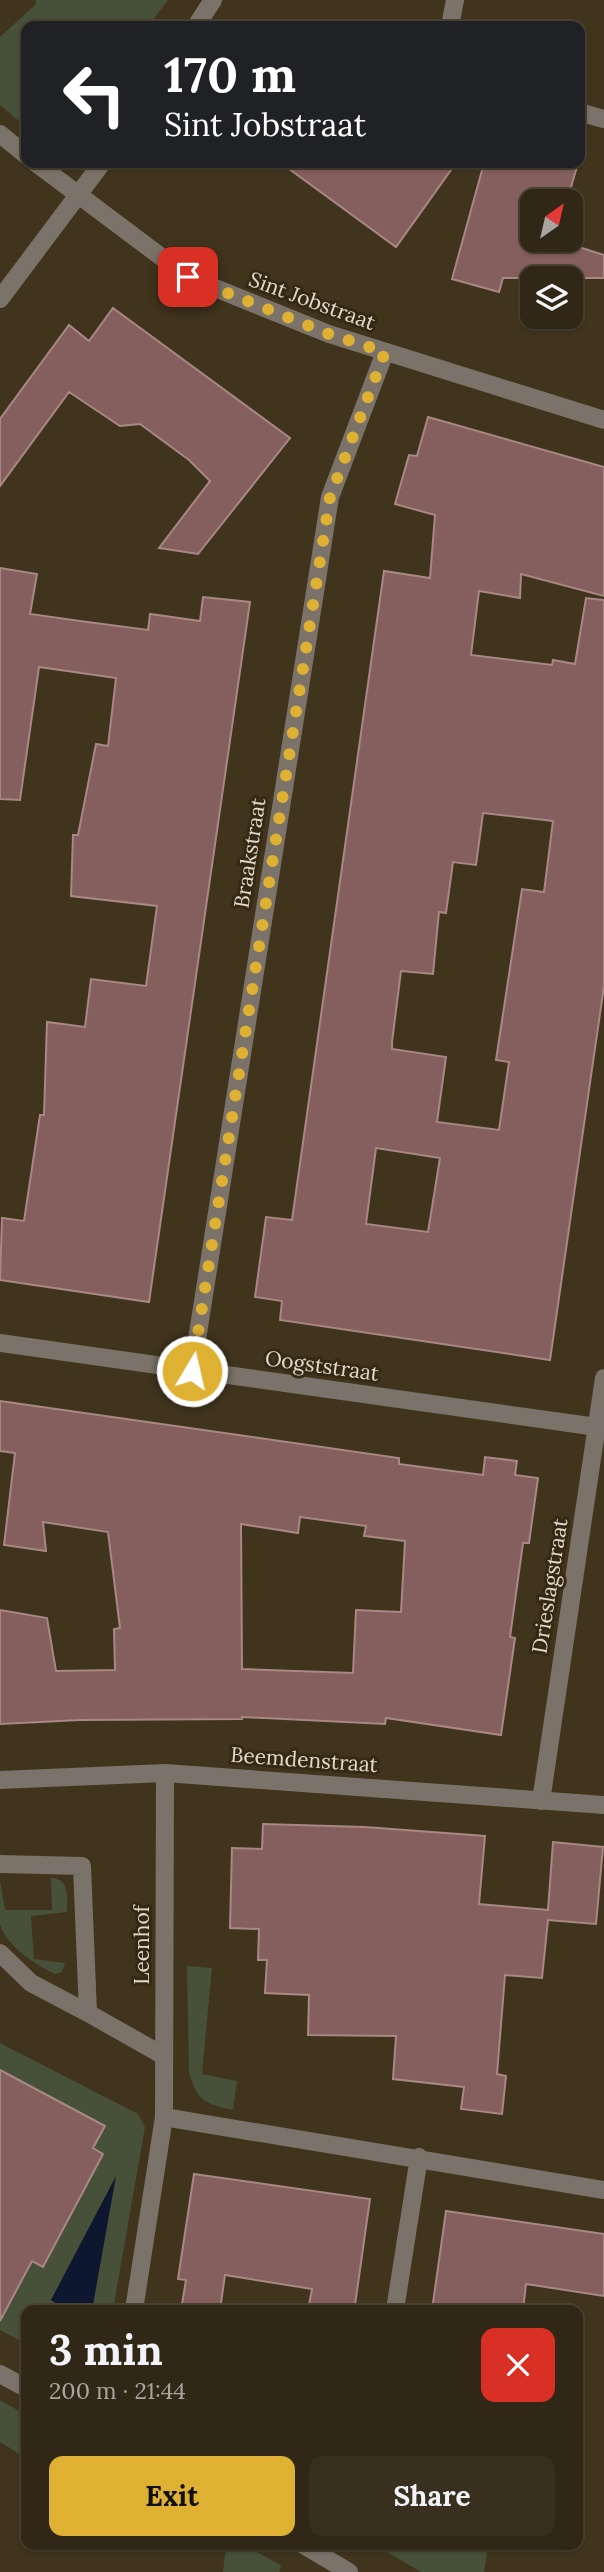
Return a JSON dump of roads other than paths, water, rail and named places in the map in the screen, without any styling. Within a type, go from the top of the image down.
[{"type":"street","points":[[199,21],[214,0]]},
{"type":"street","points":[[451,21],[456,0]]},
{"type":"street","points":[[585,114],[604,119]]},
{"type":"street","points":[[0,134],[21,151]]},
{"type":"street","name":"Sint Jobstraat","points":[[43,168],[188,277],[329,334],[604,421]]},
{"type":"street","points":[[0,299],[99,168]]},
{"type":"street","name":"Braakstraat","points":[[192,1371],[330,497],[385,352]]},
{"type":"street","name":"Oogststraat","points":[[0,1343],[597,1427]]},
{"type":"street","name":"Drieslagstraat","points":[[541,1801],[604,1378]]},
{"type":"street","name":"Beemdenstraat","points":[[0,1780],[165,1773],[604,1805]]},
{"type":"street","name":"Leenhof","points":[[135,2305],[164,2117],[165,1773]]},
{"type":"street","points":[[0,1864],[82,1866],[88,2013]]},
{"type":"street","points":[[0,1953],[31,1983],[164,2056]]},
{"type":"street","points":[[164,2117],[419,2157],[604,2190]]},
{"type":"street","points":[[396,2305],[419,2157]]},
{"type":"street","points":[[0,2374],[21,2385]]},
{"type":"street","points":[[312,2550],[349,2572]]},
{"type":"water","points":[[116,2176],[93,2305],[59,2305],[51,2300]]}]
